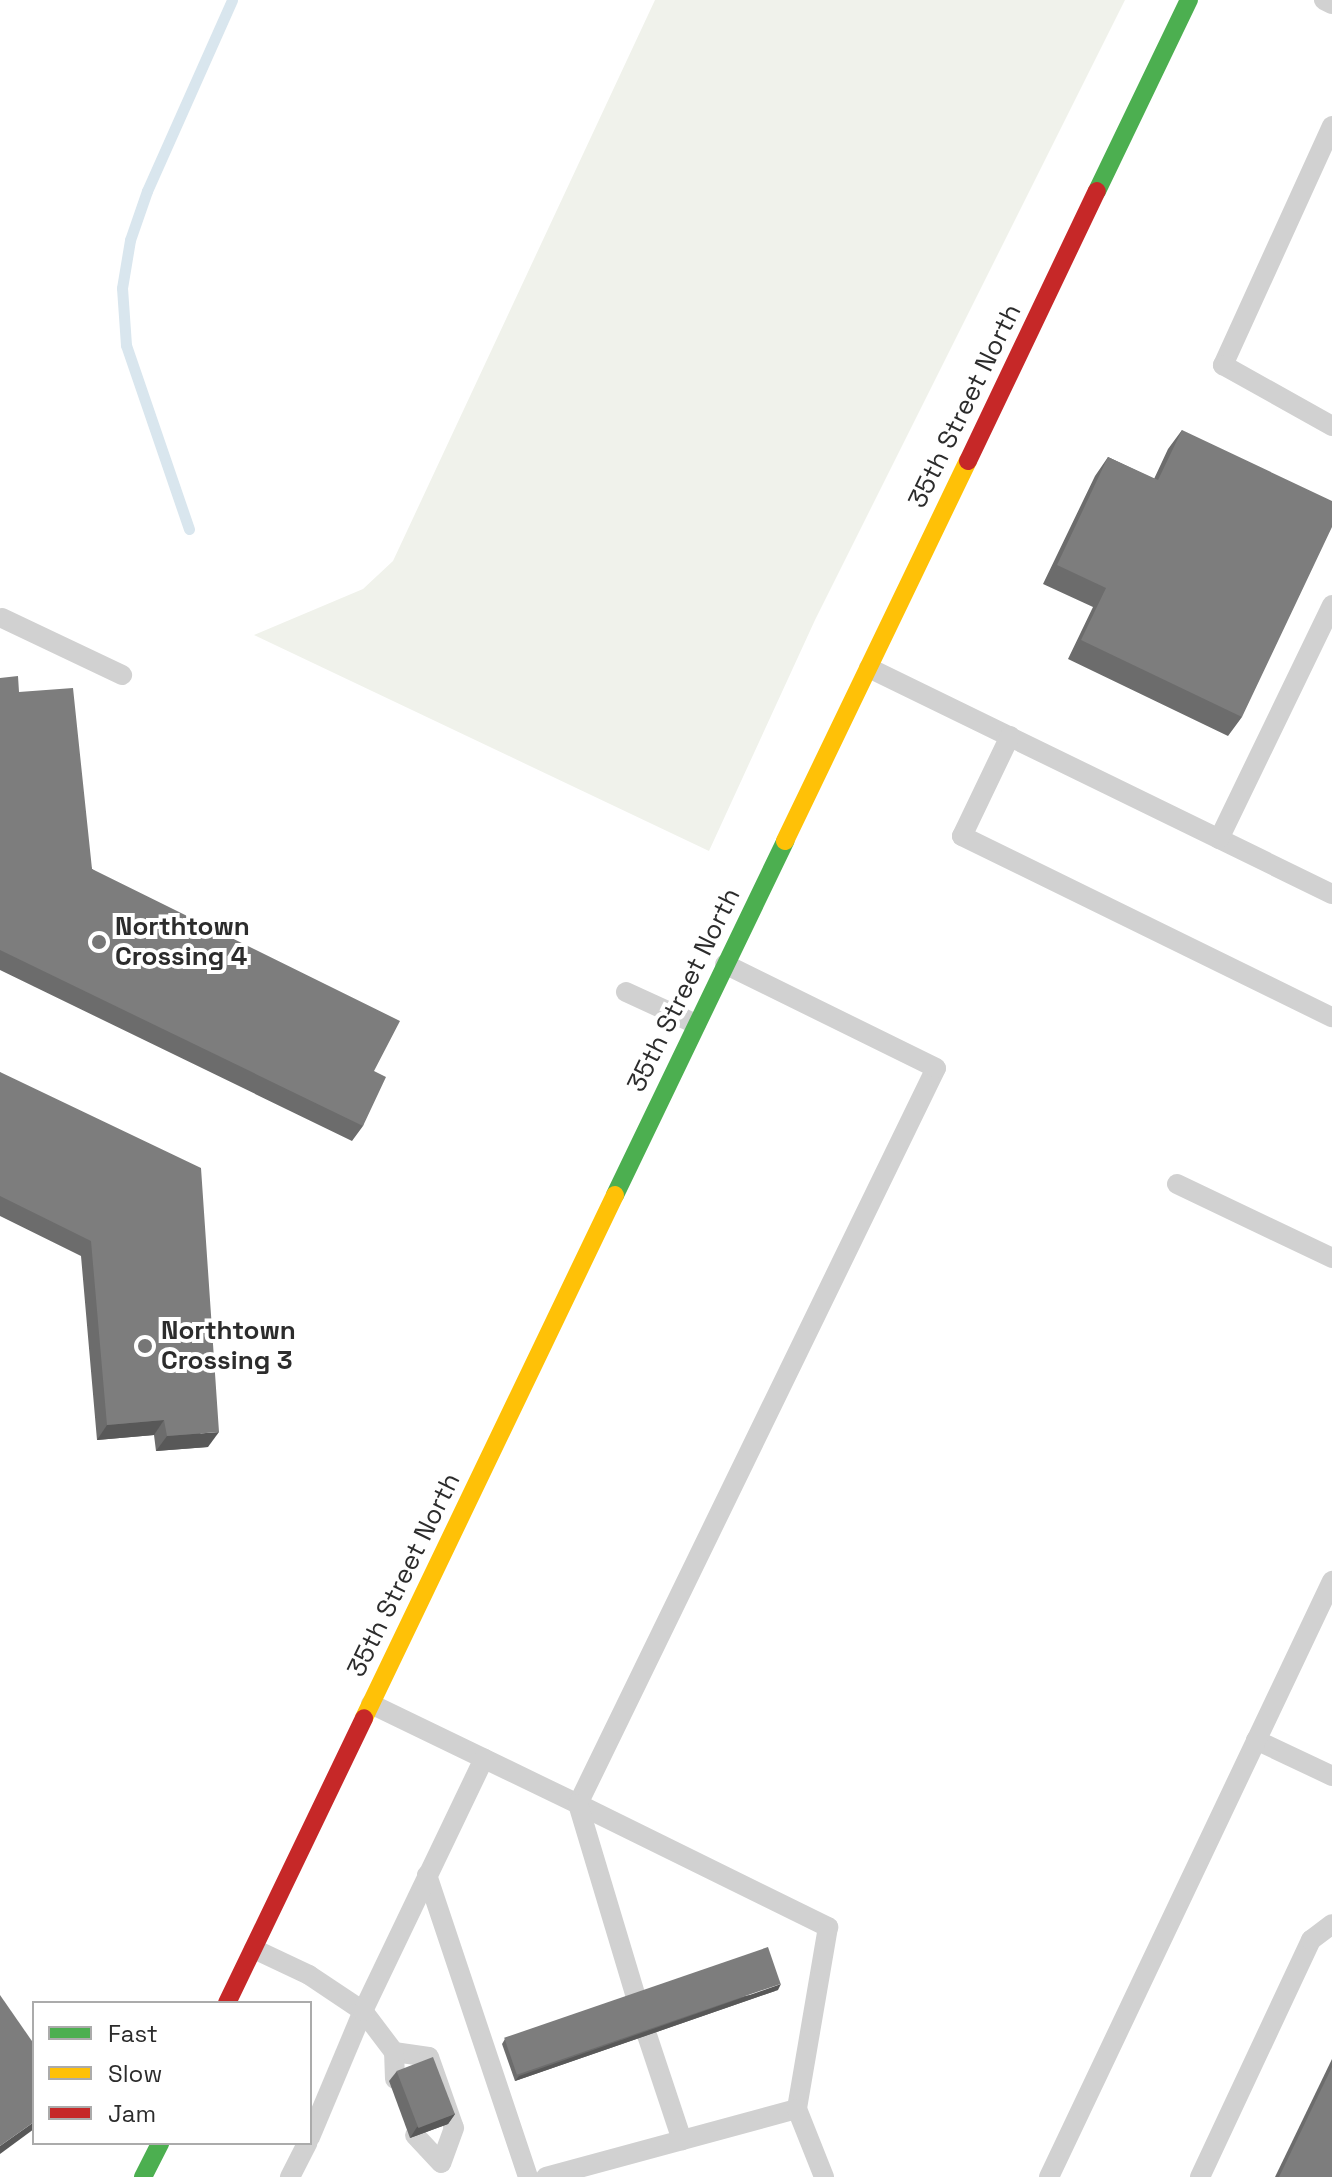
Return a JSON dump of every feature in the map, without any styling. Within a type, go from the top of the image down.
[{"type":"street","name":"35th Street North","points":[[228,2001],[1189,0]]},
{"type":"street","points":[[145,2176],[159,2145]]},
{"type":"lane","points":[[1324,0],[1332,4]]},
{"type":"lane","points":[[1332,126],[1223,365],[1332,426]]},
{"type":"lane","points":[[1219,839],[1332,605]]},
{"type":"lane","points":[[2,618],[122,675]]},
{"type":"lane","points":[[869,668],[1332,894]]},
{"type":"lane","points":[[1010,736],[962,836],[1332,1017]]},
{"type":"lane","points":[[636,1997],[578,1804],[936,1068],[725,964]]},
{"type":"lane","points":[[626,992],[696,1024]]},
{"type":"lane","points":[[1177,1184],[1332,1258]]},
{"type":"lane","points":[[1049,2177],[1332,1581]]},
{"type":"lane","points":[[371,1704],[828,1927],[797,2109],[824,2177]]},
{"type":"lane","points":[[1256,1740],[1332,1776]]},
{"type":"lane","points":[[312,2132],[363,2011],[484,1759]]},
{"type":"lane","points":[[427,1875],[528,2177]]},
{"type":"lane","points":[[1200,2177],[1311,1940],[1332,1924]]},
{"type":"lane","points":[[254,1949],[309,1975],[363,2011],[394,2052],[395,2079]]},
{"type":"lane","points":[[647,2035],[682,2140]]},
{"type":"lane","points":[[394,2052],[429,2057],[454,2128],[444,2170]]},
{"type":"lane","points":[[546,2177],[797,2109]]},
{"type":"lane","points":[[415,2135],[444,2170]]},
{"type":"lane","points":[[290,2177],[306,2145]]},
{"type":"shaded area","points":[[655,0],[1125,0],[815,620],[709,851],[254,635],[363,589],[393,561]]},
{"type":"building","points":[[1182,430],[1332,501],[1332,527],[1242,717],[1081,640],[1106,588],[1057,565],[1108,457],[1158,480]]},
{"type":"building","name":"Northtown Crossing 4","points":[[18,676],[19,692],[73,688],[92,869],[400,1021],[374,1071],[386,1077],[363,1126],[0,950],[0,678]]},
{"type":"building","name":"Northtown Crossing 3","points":[[0,1072],[201,1168],[219,1432],[167,1436],[164,1420],[107,1425],[91,1241],[0,1196]]},
{"type":"building","points":[[768,1947],[781,1984],[517,2075],[504,2038]]},
{"type":"building","points":[[0,1995],[32,2041],[32,2123],[0,2146]]},
{"type":"building","points":[[433,2057],[455,2114],[418,2128],[397,2071]]},
{"type":"building","points":[[1332,2067],[1332,2177],[1279,2177]]},
{"type":"waterway","points":[[189,529],[126,345],[122,288],[130,240],[147,191],[232,0]]},
{"type":"traffic: fast","points":[[1097,191],[1189,0]]},
{"type":"traffic: fast","points":[[615,1195],[785,841]]},
{"type":"traffic: fast","points":[[143,2177],[159,2145]]},
{"type":"traffic: slow","points":[[785,841],[968,461]]},
{"type":"traffic: slow","points":[[364,1718],[615,1195]]},
{"type":"traffic: jam","points":[[968,461],[1097,191]]},
{"type":"traffic: jam","points":[[228,2001],[364,1718]]},
{"type":"place","name":"Northtown Crossing 4","points":[[99,942]]},
{"type":"place","name":"Northtown Crossing 3","points":[[145,1346]]}]
